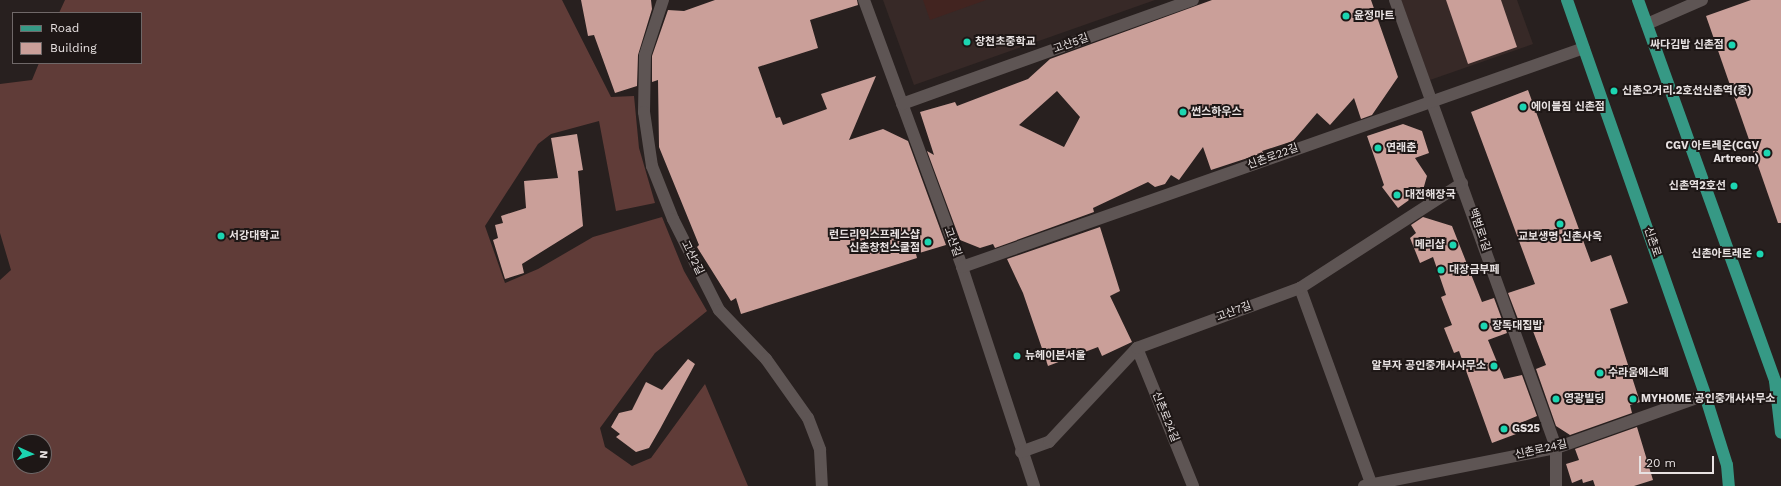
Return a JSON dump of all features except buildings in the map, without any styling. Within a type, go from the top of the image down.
[{"type":"main road","name":"신촌로","points":[[1567,0],[1705,395],[1727,465],[1729,486]]},
{"type":"main road","points":[[1638,0],[1778,380],[1781,433]]},
{"type":"street","name":"고산2길","points":[[663,0],[645,54],[644,112],[652,166],[673,219],[719,310],[779,375],[808,418],[820,450],[822,486]]},
{"type":"street","name":"고산길","points":[[864,0],[962,267],[1021,452],[1034,486]]},
{"type":"street","name":"고산5길","points":[[902,104],[1193,0]]},
{"type":"street","name":"백범로1길","points":[[1395,0],[1556,448],[1556,486]]},
{"type":"street","points":[[1647,24],[1702,0]]},
{"type":"street","name":"신촌로22길","points":[[962,267],[1432,100],[1584,48]]},
{"type":"street","name":"고산7길","points":[[1021,452],[1049,442],[1137,348],[1300,288],[1462,183]]},
{"type":"street","name":"신촌로24길","points":[[1300,288],[1369,485],[1556,448],[1705,395]]},
{"type":"street","name":"신촌로24길","points":[[1137,348],[1193,486]]},
{"type":"shaded area","name":"서강대학교","points":[[65,0],[562,0],[611,97],[634,96],[639,148],[655,203],[616,211],[599,121],[551,134],[538,144],[485,226],[505,283],[538,269],[593,237],[662,217],[684,271],[707,311],[655,353],[600,428],[605,447],[632,466],[651,458],[705,384],[748,486],[0,486],[0,280],[11,270],[0,233],[0,84],[32,80],[39,64],[142,64],[142,12],[59,12]]},
{"type":"shaded area","name":"창천초중학교","points":[[883,0],[1155,0],[914,85]]},
{"type":"shaded area","points":[[923,0],[986,0],[930,20]]},
{"type":"shaded area","points":[[1401,0],[1517,0],[1533,44],[1430,80]]},
{"type":"place","name":"윤정마트","points":[[1346,16]]},
{"type":"place","name":"창천초중학교","points":[[967,42]]},
{"type":"place","name":"싸다김밥 신촌점","points":[[1732,45]]},
{"type":"place","name":"신촌오거리.2호선신촌역(중)","points":[[1614,91]]},
{"type":"place","name":"에이블짐 신촌점","points":[[1523,107]]},
{"type":"place","name":"썬스하우스","points":[[1183,112]]},
{"type":"place","name":"연래춘","points":[[1378,148]]},
{"type":"place","name":"CGV 아트레온(CGV Artreon)","points":[[1767,153]]},
{"type":"place","name":"신촌역2호선","points":[[1734,186]]},
{"type":"place","name":"대전해장국","points":[[1397,195]]},
{"type":"place","name":"교보생명 신촌사옥","points":[[1560,224]]},
{"type":"place","name":"서강대학교","points":[[221,236]]},
{"type":"place","name":"런드리익스프레스샵 신촌창천스쿨점","points":[[928,242]]},
{"type":"place","name":"메리샵","points":[[1453,245]]},
{"type":"place","name":"신촌아트레온","points":[[1760,254]]},
{"type":"place","name":"대장금부페","points":[[1441,270]]},
{"type":"place","name":"장독대집밥","points":[[1484,326]]},
{"type":"place","name":"뉴헤이븐서울","points":[[1017,356]]},
{"type":"place","name":"알부자 공인중개사사무소","points":[[1494,366]]},
{"type":"place","name":"수라움에스떼","points":[[1600,373]]},
{"type":"place","name":"영광빌딩","points":[[1556,399]]},
{"type":"place","name":"MYHOME 공인중개사사무소","points":[[1633,399]]},
{"type":"place","name":"GS25","points":[[1504,429]]}]
